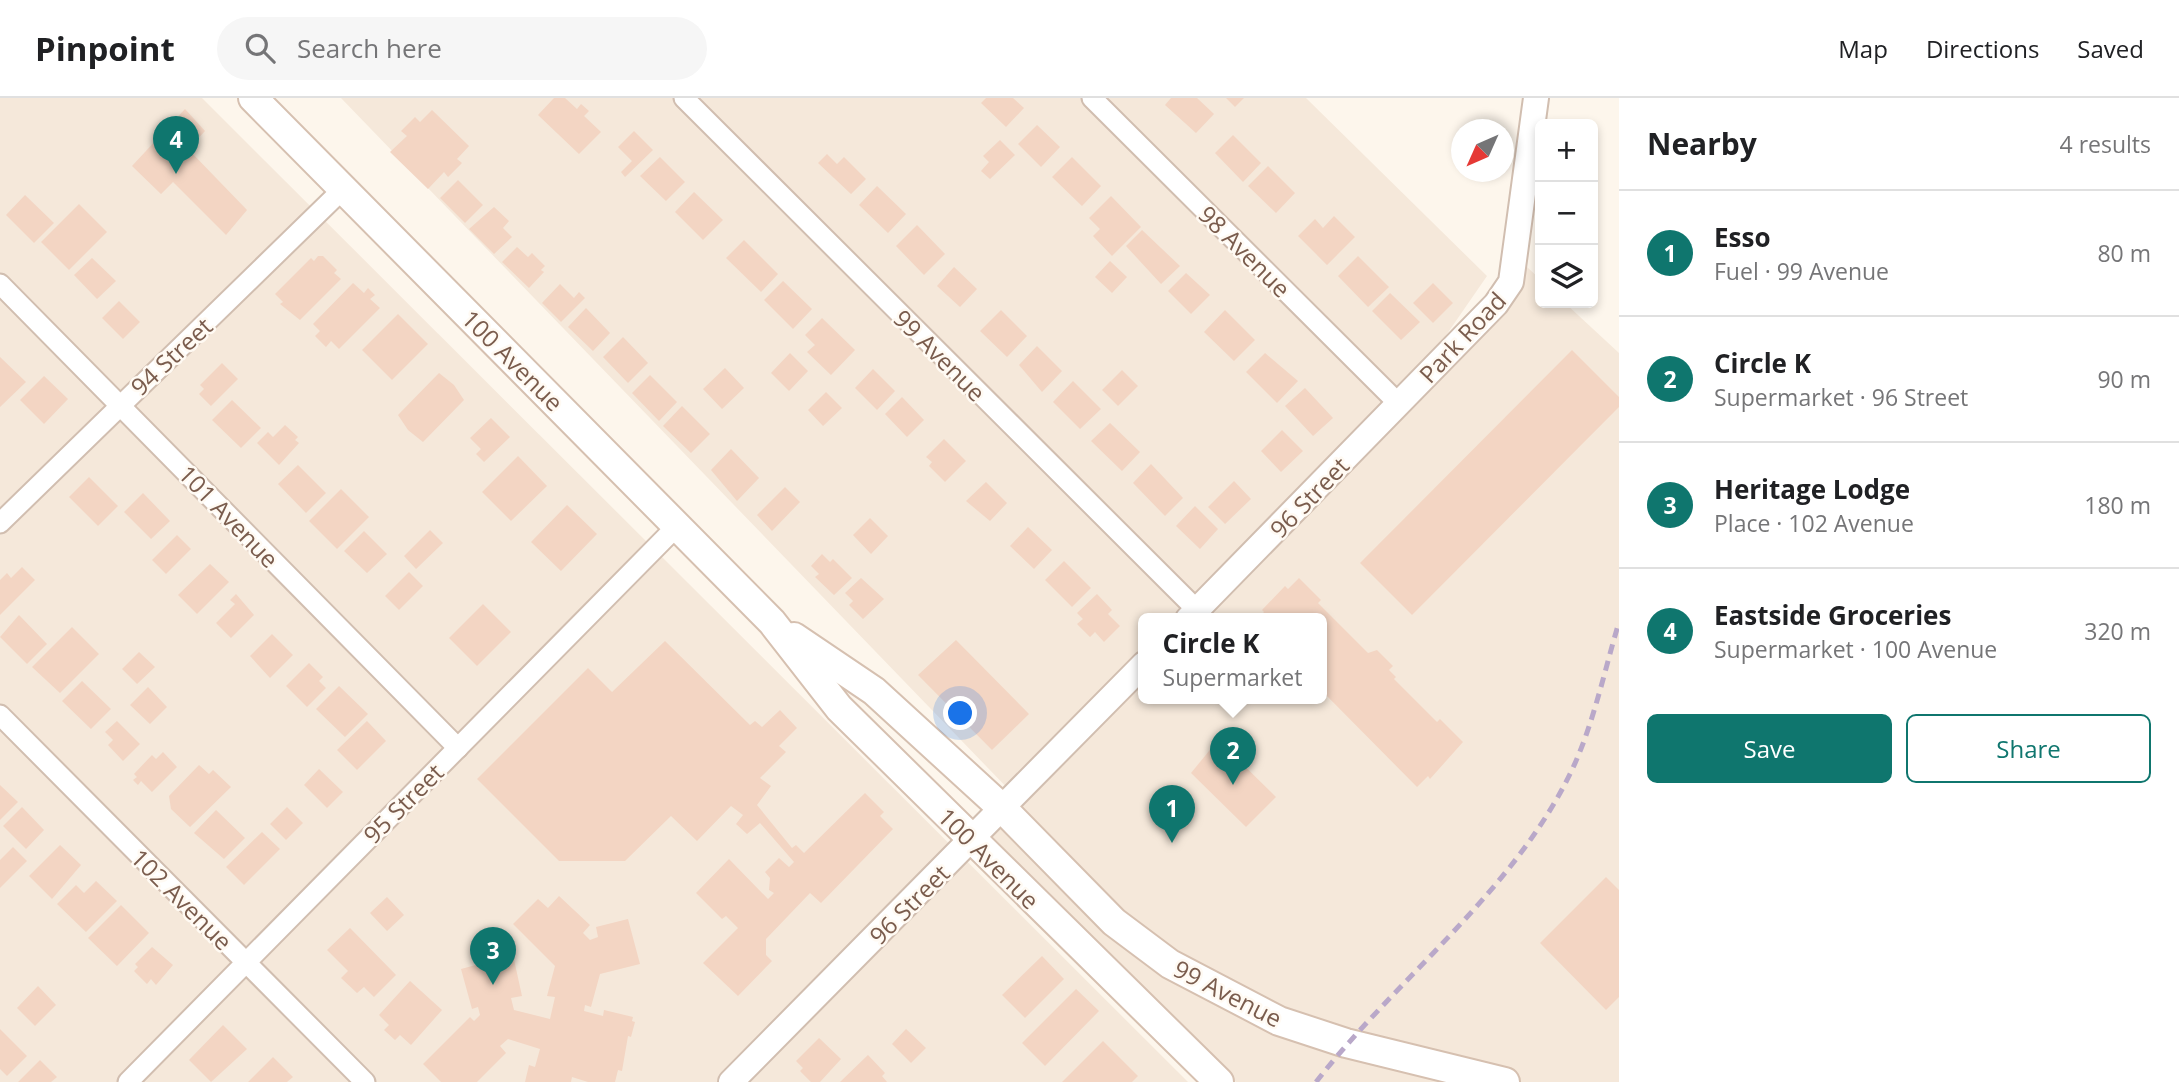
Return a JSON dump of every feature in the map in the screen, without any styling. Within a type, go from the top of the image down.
[{"type":"main road","name":"100 Avenue","points":[[254,98],[772,622],[838,708],[1219,1082]]},
{"type":"main road","name":"100 Avenue","points":[[772,622],[874,691],[1003,809]]},
{"type":"main road","name":"99 Avenue","points":[[1003,809],[1114,922],[1170,964],[1228,996],[1279,1021],[1346,1043],[1505,1082]]},
{"type":"street","name":"99 Avenue","points":[[684,98],[1191,613]]},
{"type":"street","name":"98 Avenue","points":[[1092,98],[1399,404]]},
{"type":"street","name":"Park Road","points":[[1399,404],[1496,304],[1511,282],[1536,98]]},
{"type":"street","name":"94 Street","points":[[0,523],[343,189]]},
{"type":"street","name":"101 Avenue","points":[[0,284],[458,748]]},
{"type":"street","name":"96 Street","points":[[1193,613],[1399,404]]},
{"type":"street","name":"95 Street","points":[[128,1082],[678,525]]},
{"type":"street","name":"96 Street","points":[[741,1079],[1138,670]]},
{"type":"street","name":"102 Avenue","points":[[0,715],[365,1082]]},
{"type":"shaded area","points":[[0,98],[202,98],[1188,1082],[0,1082]]},
{"type":"shaded area","points":[[341,98],[1306,98],[1487,276],[1402,399],[1496,304],[1515,256],[1535,274],[1535,308],[1570,308],[1619,353],[1619,1082],[1236,1082],[980,837],[1015,796]]},
{"type":"building","points":[[554,98],[565,98],[577,109],[581,104],[589,111],[584,116],[601,132],[579,154],[538,115]]},
{"type":"building","points":[[986,98],[1013,98],[1024,108],[1006,127],[981,103]]},
{"type":"building","points":[[1171,98],[1197,98],[1214,114],[1196,133],[1165,105]]},
{"type":"building","points":[[1226,98],[1244,98],[1235,107]]},
{"type":"building","points":[[185,109],[205,131],[188,149],[247,210],[226,235],[173,182],[161,194],[132,166]]},
{"type":"building","points":[[432,110],[469,146],[457,159],[462,163],[448,177],[444,172],[428,189],[390,152],[407,136],[401,131],[415,117],[420,122]]},
{"type":"building","points":[[1037,125],[1060,147],[1041,167],[1018,144]]},
{"type":"building","points":[[634,131],[653,150],[625,177],[621,172],[632,161],[618,147]]},
{"type":"building","points":[[1233,135],[1261,163],[1243,182],[1215,153]]},
{"type":"building","points":[[1000,140],[1015,155],[990,179],[981,171],[989,162],[983,156]]},
{"type":"building","points":[[827,154],[837,164],[844,157],[866,179],[851,194],[818,163]]},
{"type":"building","points":[[660,157],[685,182],[666,201],[640,176]]},
{"type":"building","points":[[1072,157],[1101,186],[1082,206],[1052,177]]},
{"type":"building","points":[[1268,166],[1295,193],[1276,213],[1248,186]]},
{"type":"building","points":[[458,180],[483,205],[465,223],[440,198]]},
{"type":"building","points":[[877,186],[906,214],[888,233],[859,205]]},
{"type":"building","points":[[694,192],[723,220],[703,240],[675,212]]},
{"type":"building","points":[[25,195],[54,223],[34,243],[6,215]]},
{"type":"building","points":[[1111,196],[1141,227],[1112,256],[1093,236],[1100,229],[1089,218]]},
{"type":"building","points":[[79,204],[107,232],[69,270],[41,242]]},
{"type":"building","points":[[494,207],[509,221],[503,228],[512,237],[494,254],[469,229]]},
{"type":"building","points":[[1334,216],[1355,237],[1327,265],[1298,236],[1315,219],[1323,228]]},
{"type":"building","points":[[917,225],[945,254],[924,275],[896,246]]},
{"type":"building","points":[[1142,230],[1180,266],[1161,284],[1126,246]]},
{"type":"building","points":[[744,240],[778,274],[761,292],[726,258]]},
{"type":"building","points":[[517,247],[528,257],[532,253],[545,266],[541,270],[544,272],[529,288],[502,262]]},
{"type":"building","points":[[318,256],[323,256],[337,270],[334,273],[341,279],[300,320],[280,304],[283,302],[275,294],[311,258],[314,261]]},
{"type":"building","points":[[1358,256],[1389,287],[1368,307],[1338,276]]},
{"type":"building","points":[[92,258],[116,281],[97,299],[74,275]]},
{"type":"building","points":[[1110,261],[1127,277],[1112,293],[1095,277]]},
{"type":"building","points":[[954,267],[977,289],[960,307],[937,286]]},
{"type":"building","points":[[1186,273],[1210,295],[1191,314],[1168,291]]},
{"type":"building","points":[[783,281],[812,309],[793,329],[764,300]]},
{"type":"building","points":[[353,283],[364,293],[368,288],[375,295],[370,299],[380,308],[339,349],[331,341],[326,347],[315,336],[320,331],[313,324]]},
{"type":"building","points":[[1433,283],[1453,303],[1433,323],[1413,303]]},
{"type":"building","points":[[560,284],[574,298],[579,292],[585,298],[561,322],[542,303]]},
{"type":"building","points":[[1390,293],[1420,322],[1401,340],[1372,311]]},
{"type":"building","points":[[119,301],[140,322],[123,339],[102,318]]},
{"type":"building","points":[[586,308],[610,333],[593,351],[568,327]]},
{"type":"building","points":[[1001,310],[1027,336],[1007,357],[980,331]]},
{"type":"building","points":[[1225,310],[1255,340],[1234,361],[1204,332]]},
{"type":"building","points":[[398,314],[428,344],[392,380],[362,350]]},
{"type":"building","points":[[822,318],[855,350],[831,375],[807,352],[815,345],[805,335]]},
{"type":"building","points":[[623,337],[648,363],[628,383],[603,357]]},
{"type":"building","points":[[1037,346],[1062,371],[1042,392],[1019,365]]},
{"type":"building","points":[[1572,350],[1619,397],[1619,407],[1412,615],[1360,563]]},
{"type":"building","points":[[790,353],[808,371],[789,391],[771,373]]},
{"type":"building","points":[[1265,353],[1298,381],[1277,403],[1246,372]]},
{"type":"building","points":[[0,357],[26,382],[0,407]]},
{"type":"building","points":[[222,363],[238,379],[211,406],[199,394],[204,389],[200,385]]},
{"type":"building","points":[[725,368],[744,388],[722,409],[703,389]]},
{"type":"building","points":[[873,369],[895,391],[877,410],[855,388]]},
{"type":"building","points":[[1122,370],[1138,386],[1118,406],[1102,390]]},
{"type":"building","points":[[439,373],[454,385],[464,400],[423,442],[408,430],[398,415]]},
{"type":"building","points":[[650,375],[677,402],[659,421],[632,393]]},
{"type":"building","points":[[44,376],[68,399],[44,424],[20,400]]},
{"type":"building","points":[[1073,381],[1101,409],[1080,429],[1053,402]]},
{"type":"building","points":[[1305,388],[1333,418],[1313,436],[1285,406]]},
{"type":"building","points":[[826,392],[842,408],[823,426],[808,410]]},
{"type":"building","points":[[902,397],[924,420],[907,437],[885,414]]},
{"type":"building","points":[[232,400],[261,428],[241,448],[212,420]]},
{"type":"building","points":[[682,406],[710,434],[691,453],[663,426]]},
{"type":"building","points":[[491,418],[510,437],[484,462],[476,454],[481,449],[470,438]]},
{"type":"building","points":[[1110,423],[1140,452],[1122,471],[1091,441]]},
{"type":"building","points":[[285,425],[298,437],[295,440],[299,443],[279,465],[257,443],[268,432],[273,437]]},
{"type":"building","points":[[1282,430],[1303,451],[1281,472],[1261,451]]},
{"type":"building","points":[[944,439],[966,461],[945,482],[929,466],[932,462],[926,457]]},
{"type":"building","points":[[731,449],[759,478],[737,501],[711,470]]},
{"type":"building","points":[[518,456],[547,486],[511,521],[482,492]]},
{"type":"building","points":[[1151,464],[1183,498],[1165,516],[1133,483]]},
{"type":"building","points":[[298,465],[326,493],[306,513],[278,484]]},
{"type":"building","points":[[89,477],[118,506],[98,526],[69,497]]},
{"type":"building","points":[[1234,481],[1251,499],[1225,524],[1208,507]]},
{"type":"building","points":[[986,482],[1007,503],[990,521],[966,501]]},
{"type":"building","points":[[785,487],[800,502],[772,531],[757,515]]},
{"type":"building","points":[[341,489],[369,517],[337,549],[309,521]]},
{"type":"building","points":[[143,493],[170,521],[151,539],[124,512]]},
{"type":"building","points":[[567,505],[597,534],[561,571],[531,542]]},
{"type":"building","points":[[1195,506],[1218,529],[1200,549],[1176,526]]},
{"type":"building","points":[[870,518],[888,536],[871,554],[853,535]]},
{"type":"building","points":[[1028,527],[1052,550],[1034,569],[1010,546]]},
{"type":"building","points":[[430,530],[443,543],[416,569],[404,556]]},
{"type":"building","points":[[364,531],[387,554],[367,573],[344,551]]},
{"type":"building","points":[[177,535],[191,549],[166,574],[152,560]]},
{"type":"building","points":[[822,554],[830,562],[833,559],[852,578],[834,595],[815,577],[819,574],[811,566]]},
{"type":"building","points":[[1064,561],[1091,588],[1072,607],[1045,580]]},
{"type":"building","points":[[210,564],[229,582],[197,614],[178,595]]},
{"type":"building","points":[[22,567],[35,580],[0,615],[0,580],[7,573],[11,578]]},
{"type":"building","points":[[409,572],[423,586],[399,610],[385,596]]},
{"type":"building","points":[[861,578],[884,599],[863,619],[849,605],[853,601],[845,593]]},
{"type":"building","points":[[1299,578],[1321,600],[1318,603],[1368,653],[1377,650],[1393,666],[1389,670],[1396,677],[1394,679],[1437,722],[1440,719],[1463,742],[1430,779],[1428,776],[1417,787],[1327,696],[1327,613],[1263,613],[1262,610],[1285,586],[1288,589]]},
{"type":"building","points":[[236,594],[254,615],[231,638],[216,623],[235,604],[230,600]]},
{"type":"building","points":[[1097,594],[1112,610],[1108,614],[1120,626],[1104,642],[1095,632],[1090,637],[1077,624],[1083,619],[1077,613]]},
{"type":"building","points":[[483,604],[511,632],[477,666],[449,638]]},
{"type":"building","points":[[19,615],[47,644],[27,664],[0,637]]},
{"type":"building","points":[[72,627],[99,654],[60,693],[32,667]]},
{"type":"building","points":[[272,634],[293,655],[270,678],[250,656]]},
{"type":"building","points":[[956,640],[1029,714],[992,750],[918,675]]},
{"type":"building","points":[[665,641],[750,725],[755,721],[762,727],[780,710],[797,728],[779,746],[786,752],[760,778],[771,786],[757,805],[792,848],[796,845],[804,853],[865,793],[884,812],[880,816],[893,829],[821,903],[810,893],[766,939],[766,955],[772,961],[738,996],[703,963],[738,928],[726,916],[722,919],[696,893],[729,859],[768,899],[774,893],[769,890],[770,878],[765,872],[779,858],[789,867],[794,862],[760,823],[747,834],[736,824],[743,815],[731,806],[697,841],[671,816],[625,861],[559,861],[477,779],[588,668],[612,692]]},
{"type":"building","points":[[139,652],[155,667],[137,684],[122,669]]},
{"type":"building","points":[[309,663],[323,677],[319,681],[326,688],[307,707],[286,686]]},
{"type":"building","points":[[82,681],[111,709],[91,729],[62,701]]},
{"type":"building","points":[[339,686],[368,714],[345,737],[316,709]]},
{"type":"building","points":[[148,687],[167,707],[150,724],[130,705]]},
{"type":"building","points":[[117,721],[140,744],[123,761],[108,745],[113,740],[105,732]]},
{"type":"building","points":[[367,721],[386,741],[357,770],[337,750]]},
{"type":"building","points":[[1218,740],[1276,797],[1246,827],[1191,773]]},
{"type":"building","points":[[163,752],[177,767],[152,792],[141,781],[138,785],[133,780],[137,777],[134,774],[152,755],[156,759]]},
{"type":"building","points":[[199,765],[209,774],[213,770],[231,787],[190,827],[171,809],[169,796]]},
{"type":"building","points":[[319,769],[343,792],[327,808],[304,785]]},
{"type":"building","points":[[0,785],[18,802],[0,820]]},
{"type":"building","points":[[22,807],[44,830],[26,849],[3,826]]},
{"type":"building","points":[[287,807],[303,823],[286,840],[270,824]]},
{"type":"building","points":[[216,810],[245,838],[224,859],[194,833]]},
{"type":"building","points":[[262,832],[280,849],[244,885],[226,867]]},
{"type":"building","points":[[60,845],[81,865],[52,899],[29,876]]},
{"type":"building","points":[[13,847],[27,861],[0,888],[0,860]]},
{"type":"building","points":[[1606,877],[1619,890],[1619,997],[1606,1010],[1540,943]]},
{"type":"building","points":[[96,881],[117,901],[86,932],[57,904],[76,885],[84,893]]},
{"type":"building","points":[[559,896],[590,925],[583,933],[590,940],[598,937],[596,927],[628,919],[640,964],[600,974],[591,1007],[585,1005],[584,1011],[603,1016],[604,1010],[633,1017],[632,1021],[635,1022],[631,1037],[628,1036],[622,1071],[618,1070],[615,1082],[588,1082],[572,1077],[571,1082],[525,1082],[529,1065],[535,1067],[540,1049],[508,1039],[500,1046],[506,1053],[477,1082],[441,1082],[423,1064],[470,1017],[474,1021],[480,1015],[478,1007],[472,1009],[461,969],[513,955],[522,996],[511,998],[514,1010],[550,1019],[555,997],[547,996],[555,966],[513,924],[538,899],[548,908]]},
{"type":"building","points":[[387,897],[404,915],[387,931],[370,913]]},
{"type":"building","points":[[121,905],[149,933],[117,966],[88,938]]},
{"type":"building","points":[[350,928],[396,975],[374,997],[364,987],[357,993],[341,978],[348,971],[327,950]]},
{"type":"building","points":[[152,947],[173,965],[156,985],[151,979],[147,984],[134,971],[138,967],[135,964]]},
{"type":"building","points":[[1042,956],[1064,979],[1025,1018],[1002,995]]},
{"type":"building","points":[[410,981],[442,1010],[411,1045],[400,1035],[395,1040],[384,1030],[389,1025],[379,1015]]},
{"type":"building","points":[[38,986],[56,1005],[35,1026],[17,1008]]},
{"type":"building","points":[[1076,989],[1099,1011],[1045,1066],[1022,1043]]},
{"type":"building","points":[[223,1025],[247,1049],[211,1082],[189,1060]]},
{"type":"building","points":[[0,1029],[27,1056],[7,1076],[0,1069]]},
{"type":"building","points":[[906,1029],[926,1048],[911,1063],[892,1044]]},
{"type":"building","points":[[819,1038],[841,1059],[820,1082],[811,1082],[800,1071],[803,1068],[796,1061]]},
{"type":"building","points":[[1103,1041],[1138,1076],[1132,1082],[1062,1082]]},
{"type":"building","points":[[868,1055],[885,1073],[882,1076],[887,1082],[840,1082]]},
{"type":"building","points":[[273,1057],[293,1077],[287,1082],[248,1082]]},
{"type":"building","points":[[40,1060],[57,1077],[51,1082],[18,1082]]},
{"type":"railway","points":[[1316,1082],[1485,897],[1517,858],[1545,817],[1578,756],[1598,699],[1619,622]]},
{"type":"place","name":"Eastside Groceries","points":[[176,174]]},
{"type":"place","name":"Circle K","points":[[1233,785]]},
{"type":"place","name":"Esso","points":[[1172,843]]},
{"type":"place","name":"Heritage Lodge","points":[[493,985]]}]
